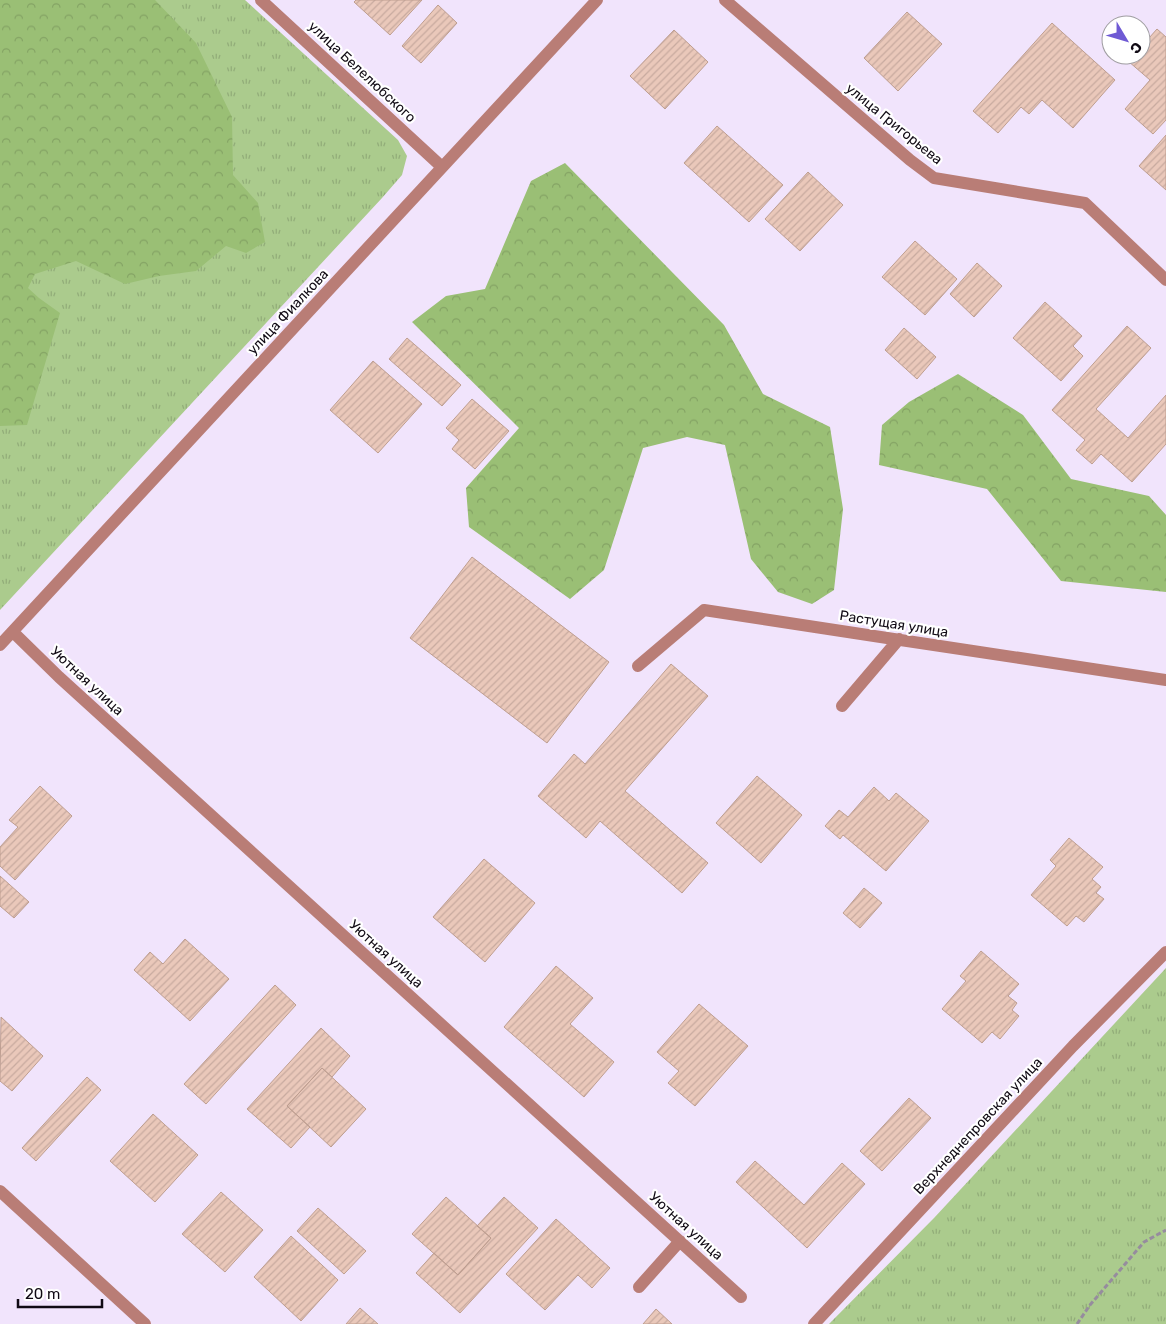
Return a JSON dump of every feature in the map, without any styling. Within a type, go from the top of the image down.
[{"type":"street","name":"улица Белелюбского","points":[[261,0],[442,167]]},
{"type":"street","name":"улица Фиалкова","points":[[0,645],[597,0]]},
{"type":"street","name":"улица Григорьева","points":[[725,0],[910,160],[934,178],[1084,203],[1166,280]]},
{"type":"street","name":"Растущая улица","points":[[638,666],[704,610],[1166,680]]},
{"type":"street","name":"Уютная улица","points":[[13,632],[81,697],[741,1297]]},
{"type":"street","points":[[842,706],[899,639]]},
{"type":"street","name":"Верхнеднепровская улица","points":[[814,1324],[1067,1053],[1166,952]]},
{"type":"street","points":[[0,1191],[145,1324]]},
{"type":"street","points":[[639,1287],[680,1241]]},
{"type":"path","points":[[1077,1324],[1144,1242],[1166,1230]]},
{"type":"green space","points":[[0,0],[245,0],[398,140],[407,156],[402,175],[382,198],[0,610]]},
{"type":"green space","points":[[0,0],[155,0],[196,43],[232,117],[233,175],[258,203],[265,242],[246,253],[226,246],[196,271],[159,276],[125,284],[76,261],[35,274],[28,288],[60,313],[27,425],[0,426]]},
{"type":"green space","points":[[565,163],[724,325],[763,394],[830,427],[843,509],[834,590],[812,604],[778,592],[751,559],[725,445],[687,437],[643,448],[604,570],[570,599],[469,527],[466,488],[519,428],[412,322],[446,296],[485,289],[531,181]]},
{"type":"green space","points":[[958,374],[1023,415],[1071,479],[1149,496],[1166,515],[1166,592],[1061,581],[987,489],[879,465],[882,425],[909,402]]},
{"type":"green space","points":[[1166,968],[1166,1324],[829,1324],[934,1218]]},
{"type":"building","points":[[356,0],[422,0],[390,35],[354,2]]},
{"type":"building","points":[[438,5],[457,23],[421,63],[402,46]]},
{"type":"building","points":[[907,12],[942,44],[898,91],[864,58]]},
{"type":"building","points":[[1052,23],[1115,80],[1073,128],[1042,100],[1029,114],[1021,107],[998,133],[973,111]]},
{"type":"building","points":[[1157,29],[1166,37],[1166,120],[1153,134],[1125,109],[1150,80],[1133,65],[1151,65],[1151,36]]},
{"type":"building","points":[[674,30],[708,62],[665,109],[630,76]]},
{"type":"building","points":[[717,126],[783,185],[749,222],[684,163]]},
{"type":"building","points":[[1166,135],[1166,190],[1139,166]]},
{"type":"building","points":[[808,172],[843,205],[800,251],[765,219]]},
{"type":"building","points":[[915,241],[957,279],[925,315],[882,277]]},
{"type":"building","points":[[977,263],[1002,286],[974,317],[950,294]]},
{"type":"building","points":[[1045,302],[1082,336],[1073,346],[1083,356],[1061,381],[1013,338]]},
{"type":"building","points":[[1127,326],[1151,348],[1096,409],[1128,438],[1166,395],[1166,444],[1132,482],[1101,454],[1092,464],[1076,450],[1085,440],[1052,410]]},
{"type":"building","points":[[904,328],[936,357],[917,379],[885,350]]},
{"type":"building","points":[[407,338],[461,385],[442,406],[389,359]]},
{"type":"building","points":[[373,361],[422,404],[378,453],[330,410]]},
{"type":"building","points":[[472,399],[509,431],[475,469],[452,449],[459,440],[446,428]]},
{"type":"building","points":[[472,557],[609,662],[547,743],[410,638]]},
{"type":"building","points":[[671,664],[708,696],[625,791],[708,863],[682,893],[600,821],[586,838],[538,796],[574,754],[585,764]]},
{"type":"building","points":[[757,776],[802,815],[761,863],[716,823]]},
{"type":"building","points":[[40,786],[72,816],[15,880],[0,866],[0,847],[18,827],[9,820]]},
{"type":"building","points":[[874,787],[889,801],[896,793],[929,821],[886,871],[843,835],[840,839],[825,826],[839,810],[848,817]]},
{"type":"building","points":[[1069,838],[1103,867],[1092,879],[1101,887],[1096,893],[1104,899],[1084,922],[1076,916],[1067,926],[1031,895],[1056,866],[1050,860]]},
{"type":"building","points":[[484,859],[535,903],[485,962],[433,917]]},
{"type":"building","points":[[0,876],[29,902],[14,918],[0,906]]},
{"type":"building","points":[[864,888],[882,903],[860,928],[843,913]]},
{"type":"building","points":[[185,939],[229,979],[190,1021],[134,970],[150,952],[163,964]]},
{"type":"building","points":[[981,951],[1019,984],[1008,996],[1017,1003],[1012,1010],[1019,1016],[1000,1039],[992,1032],[982,1043],[942,1009],[966,981],[960,976]]},
{"type":"building","points":[[556,966],[593,998],[570,1024],[614,1062],[584,1097],[504,1027]]},
{"type":"building","points":[[275,985],[296,1005],[206,1104],[184,1084]]},
{"type":"building","points":[[699,1004],[748,1046],[695,1106],[668,1083],[679,1071],[657,1052]]},
{"type":"building","points":[[1,1017],[43,1056],[12,1091],[0,1081]]},
{"type":"building","points":[[321,1028],[350,1056],[332,1077],[322,1068],[287,1106],[310,1127],[291,1148],[247,1109]]},
{"type":"building","points":[[322,1068],[366,1109],[331,1147],[287,1106]]},
{"type":"building","points":[[87,1077],[101,1090],[36,1161],[22,1148]]},
{"type":"building","points":[[909,1098],[931,1118],[882,1171],[860,1151]]},
{"type":"building","points":[[153,1114],[198,1155],[155,1202],[110,1161]]},
{"type":"building","points":[[755,1161],[804,1205],[842,1163],[865,1184],[807,1248],[736,1182]]},
{"type":"building","points":[[221,1192],[263,1230],[225,1272],[182,1234]]},
{"type":"building","points":[[446,1197],[491,1238],[458,1275],[412,1234]]},
{"type":"building","points":[[504,1197],[538,1228],[460,1313],[416,1273],[434,1253],[458,1275],[491,1238],[477,1226]]},
{"type":"building","points":[[318,1208],[366,1251],[344,1274],[297,1231]]},
{"type":"building","points":[[556,1219],[610,1268],[592,1288],[578,1275],[545,1310],[506,1274]]},
{"type":"building","points":[[291,1236],[338,1280],[301,1321],[254,1277]]},
{"type":"building","points":[[360,1308],[378,1324],[346,1324]]},
{"type":"building","points":[[656,1309],[672,1324],[643,1324]]}]
